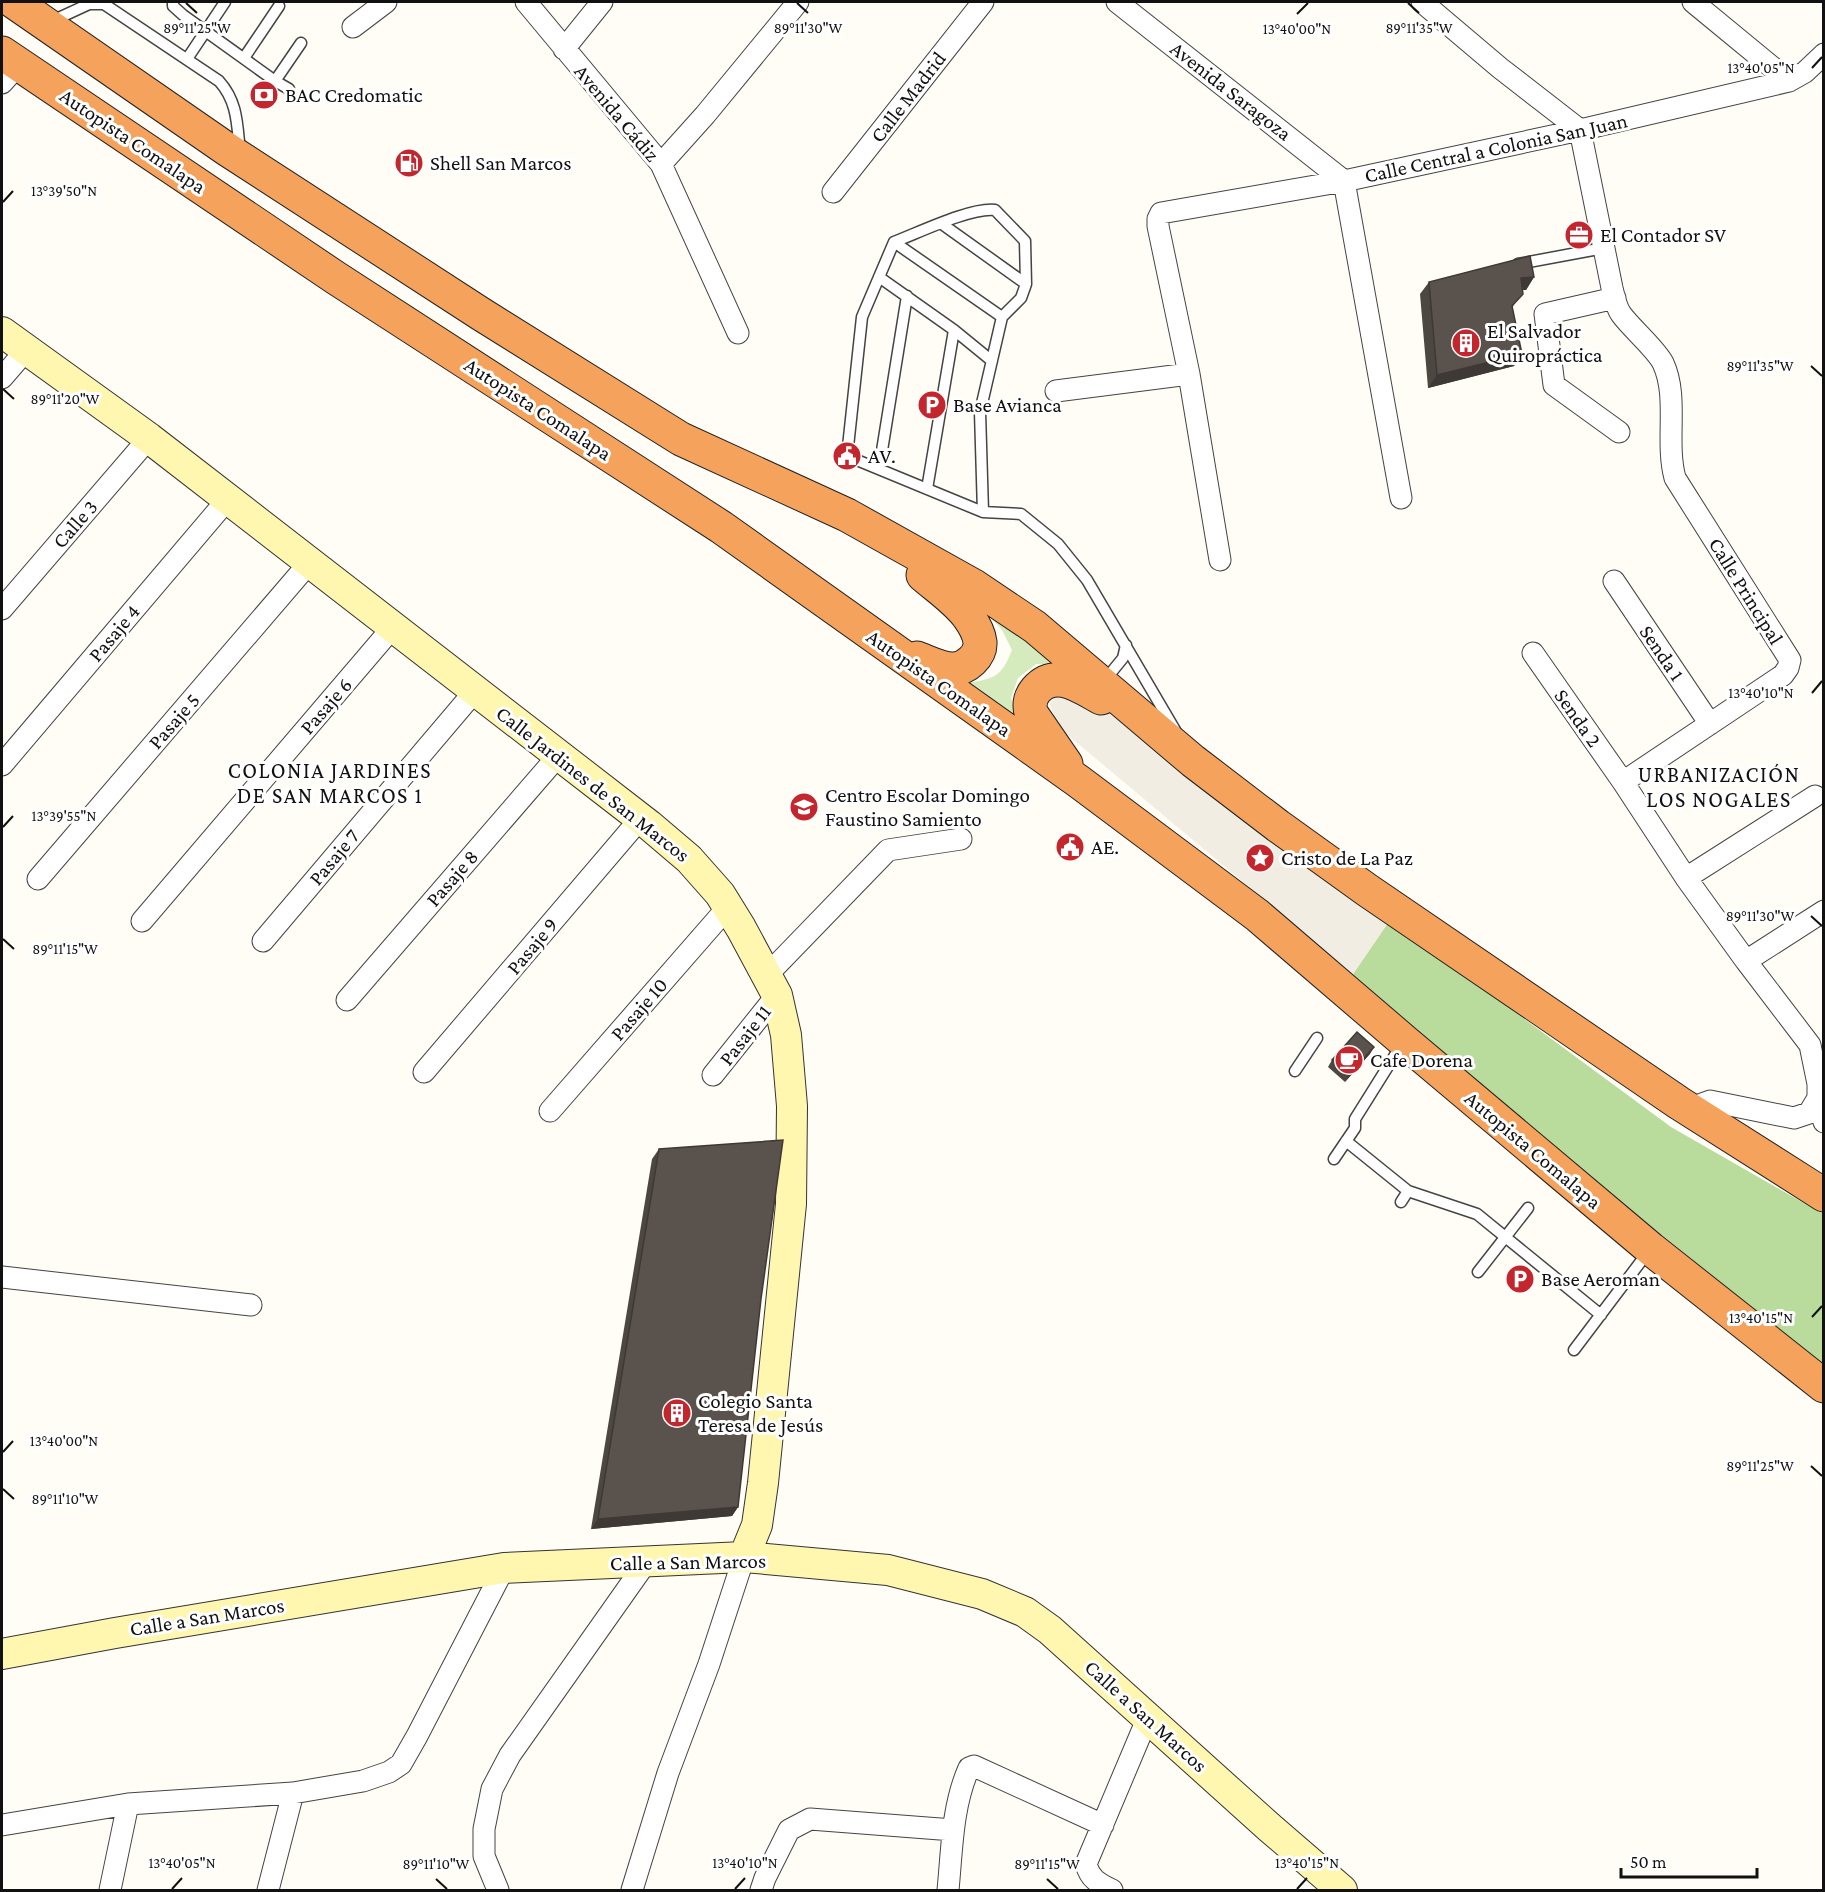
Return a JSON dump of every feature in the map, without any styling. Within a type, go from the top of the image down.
[{"type":"highway","points":[[14,2],[241,158],[481,314],[681,439],[847,515],[974,586],[1035,627],[1193,761],[1366,890],[1688,1109],[1824,1195]]},
{"type":"highway","name":"Autopista Comalapa","points":[[6,66],[722,527],[1078,781],[1257,915],[1651,1249],[1824,1386]]},
{"type":"highway","points":[[847,515],[956,602],[972,624],[980,642],[978,651],[970,663],[963,668],[946,669],[889,645],[853,622]]},
{"type":"highway","points":[[1078,781],[1031,713],[1033,694],[1044,683],[1060,680],[1074,684],[1147,723]]},
{"type":"main road","name":"Calle Jardines de San Marcos","points":[[2,332],[149,438],[640,819],[689,859],[720,894],[728,907],[772,985],[786,1035],[792,1106],[791,1204],[760,1504],[757,1525],[744,1557]]},
{"type":"main road","name":"Calle a San Marcos","points":[[2,1654],[504,1568],[744,1557],[888,1570],[982,1594],[1025,1612],[1050,1630],[1269,1828],[1342,1890]]},
{"type":"street","points":[[353,27],[386,2]]},
{"type":"street","name":"Avenida Cádiz","points":[[526,2],[661,164],[738,333]]},
{"type":"street","points":[[564,49],[602,2]]},
{"type":"street","points":[[661,164],[705,115],[798,2]]},
{"type":"street","name":"Calle Madrid","points":[[833,192],[983,2]]},
{"type":"street","name":"Avenida Saragoza","points":[[1117,2],[1344,181]]},
{"type":"street","points":[[1422,2],[1500,68],[1580,130],[1613,293],[1545,314],[1554,385],[1619,432]]},
{"type":"street","points":[[1693,2],[1789,81]]},
{"type":"street","name":"Calle Central a Colonia San Juan","points":[[1189,374],[1158,226],[1161,213],[1344,181],[1580,130],[1789,81],[1805,72],[1824,54]]},
{"type":"street","points":[[1344,181],[1401,498]]},
{"type":"street","name":"Calle Principal","points":[[1613,293],[1619,312],[1663,362],[1671,394],[1671,462],[1675,478],[1790,660],[1783,675],[1623,782]]},
{"type":"street","points":[[2,378],[27,349]]},
{"type":"street","points":[[1056,391],[1189,374],[1220,560]]},
{"type":"street","name":"Calle 3","points":[[2,609],[149,438]]},
{"type":"street","name":"Pasaje 4","points":[[2,765],[227,500]]},
{"type":"street","name":"Pasaje 5","points":[[38,879],[310,562]]},
{"type":"street","name":"Senda 1","points":[[1614,581],[1710,724]]},
{"type":"street","name":"Pasaje 6","points":[[142,921],[393,627]]},
{"type":"street","name":"Senda 2","points":[[1533,653],[1623,782]]},
{"type":"street","name":"Pasaje 7","points":[[263,941],[475,691]]},
{"type":"street","name":"Pasaje 8","points":[[347,1000],[558,756]]},
{"type":"street","points":[[1623,782],[1686,878],[1746,961],[1817,1040],[1818,1098],[1824,1122]]},
{"type":"street","points":[[1686,878],[1815,796]]},
{"type":"street","name":"Pasaje 9","points":[[424,1072],[640,819]]},
{"type":"street","name":"Pasaje 11","points":[[713,1075],[772,985],[888,850],[961,839]]},
{"type":"street","name":"Pasaje 10","points":[[550,1111],[728,907]]},
{"type":"street","points":[[1746,961],[1824,911]]},
{"type":"street","points":[[1688,1109],[1710,1101],[1794,1118],[1809,1113],[1818,1098]]},
{"type":"street","points":[[2,1277],[251,1305]]},
{"type":"street","points":[[632,1890],[668,1773],[709,1664],[744,1557]]},
{"type":"street","points":[[498,1890],[483,1856],[484,1829],[492,1789],[510,1755],[647,1561]]},
{"type":"street","points":[[2,1825],[128,1804],[293,1793],[363,1781],[389,1772],[401,1764],[417,1736],[504,1568]]},
{"type":"street","points":[[1112,1890],[1095,1882],[1086,1864],[1148,1717]]},
{"type":"street","points":[[948,1890],[953,1830],[962,1782],[969,1768],[974,1766],[1103,1825]]},
{"type":"street","points":[[268,1890],[293,1793]]},
{"type":"street","points":[[110,1890],[128,1804]]},
{"type":"street","points":[[761,1890],[789,1830],[810,1819],[953,1830]]},
{"type":"lane","points":[[173,2],[173,6],[178,10],[275,81],[290,89]]},
{"type":"lane","points":[[187,59],[225,2]]},
{"type":"lane","points":[[46,24],[89,4],[104,4],[187,59],[219,81],[229,92],[234,105],[241,158]]},
{"type":"lane","points":[[244,58],[279,6]]},
{"type":"lane","points":[[275,81],[301,43]]},
{"type":"lane","points":[[983,512],[980,412],[1002,317],[1021,298],[1026,284],[1026,241],[995,210],[988,209],[894,242],[862,317],[848,456],[983,512],[1021,514],[1058,544],[1087,580],[1193,761]]},
{"type":"lane","points":[[942,224],[1026,284]]},
{"type":"lane","points":[[894,242],[1002,317]]},
{"type":"lane","points":[[1504,266],[1604,248]]},
{"type":"lane","points":[[879,276],[954,330],[992,361]]},
{"type":"lane","points":[[879,469],[907,296]]},
{"type":"lane","points":[[927,489],[954,330]]},
{"type":"lane","points":[[1101,684],[1123,658],[1126,645]]},
{"type":"lane","points":[[1295,1071],[1317,1038]]},
{"type":"lane","points":[[1334,1159],[1355,1128],[1355,1119],[1404,1041]]},
{"type":"lane","points":[[1346,1142],[1408,1191],[1477,1214],[1601,1315]]},
{"type":"lane","points":[[1401,1202],[1408,1191]]},
{"type":"lane","points":[[1478,1272],[1507,1239],[1528,1208]]},
{"type":"lane","points":[[1574,1350],[1651,1249]]},
{"type":"green space","points":[[972,597],[1072,666],[1036,664],[1018,678],[1011,698],[1026,728],[968,683],[996,675],[1001,671],[1012,650],[1002,630]]},
{"type":"green space","points":[[1390,920],[1671,1127],[1823,1214],[1823,1365],[1513,1115],[1353,974]]},
{"type":"shaded area","points":[[1059,692],[1104,709],[1247,823],[1390,920],[1353,974],[1057,726],[1050,704]]},
{"type":"building","name":"El Salvador Quiropráctica","points":[[1530,256],[1534,277],[1521,278],[1523,294],[1512,306],[1522,354],[1437,375],[1429,282]]},
{"type":"building","name":"Cafe Dorena","points":[[1357,1032],[1374,1047],[1349,1075],[1332,1060]]},
{"type":"building","name":"Colegio Santa Teresa de Jesús","points":[[783,1140],[761,1299],[738,1507],[598,1519],[659,1149]]},
{"type":"place","name":"BAC Credomatic","points":[[264,95]]},
{"type":"place","name":"Shell San Marcos","points":[[409,163]]},
{"type":"place","name":"El Contador SV","points":[[1579,235]]},
{"type":"place","name":"El Salvador Quiropráctica","points":[[1466,343]]},
{"type":"place","name":"Base Avianca","points":[[932,405]]},
{"type":"place","name":"AV.","points":[[847,456]]},
{"type":"place","name":"Centro Escolar Domingo Faustino Samiento","points":[[804,807]]},
{"type":"place","name":"AE.","points":[[1070,847]]},
{"type":"place","name":"Cristo de La Paz","points":[[1260,858]]},
{"type":"place","name":"Cafe Dorena","points":[[1349,1060]]},
{"type":"place","name":"Base Aeroman","points":[[1520,1279]]},
{"type":"place","name":"Colegio Santa Teresa de Jesús","points":[[677,1413]]},
{"type":"district","name":"COLONIA JARDINES DE SAN MARCOS 1","points":[[330,782]]},
{"type":"district","name":"URBANIZACIÓN LOS NOGALES","points":[[1719,786]]}]
